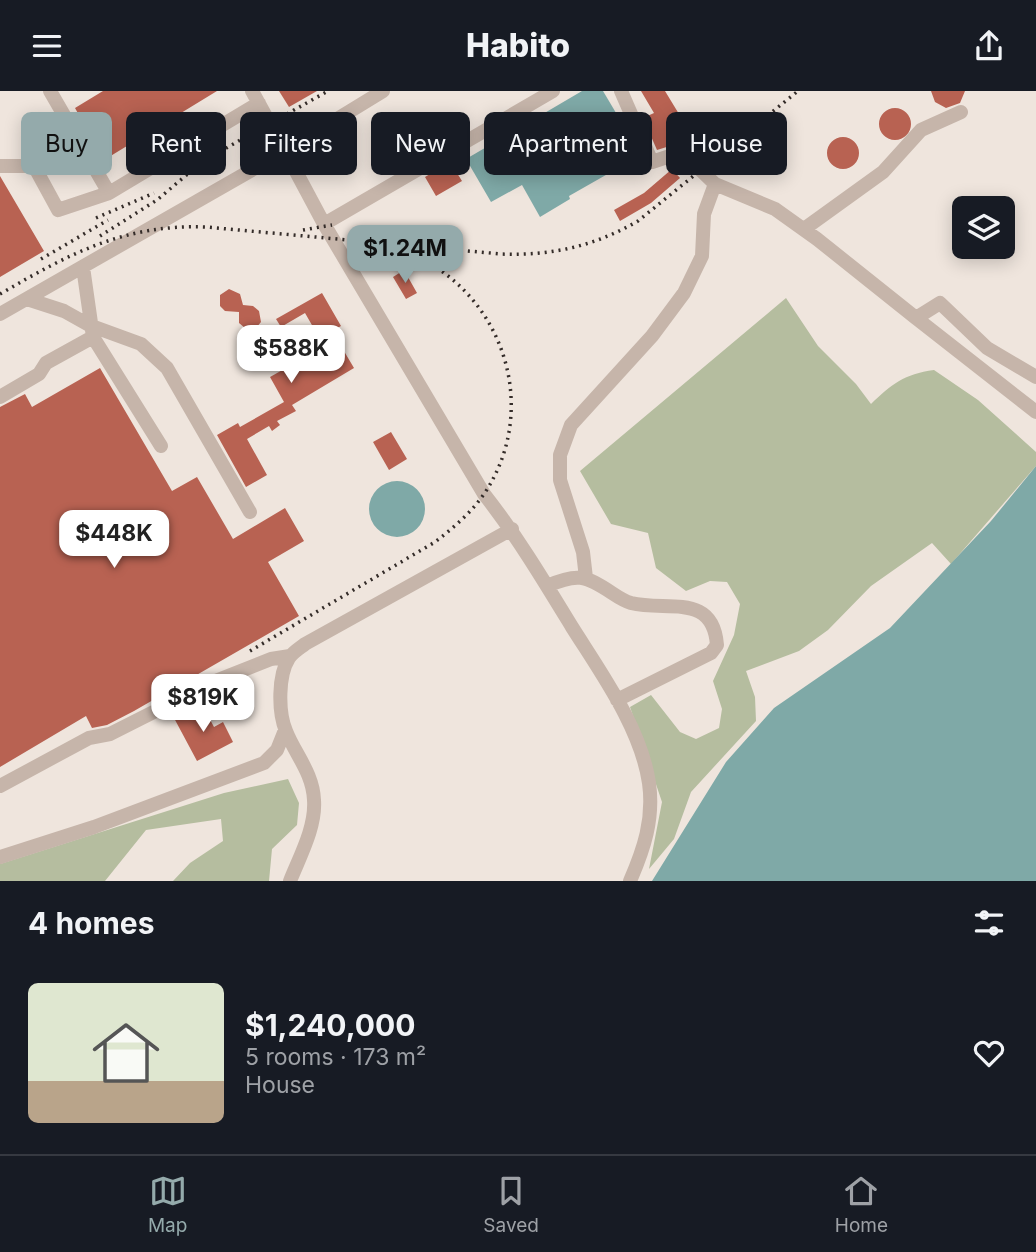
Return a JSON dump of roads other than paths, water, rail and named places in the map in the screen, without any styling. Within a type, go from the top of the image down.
[{"type":"lane","points":[[50,91],[109,193]]},
{"type":"lane","points":[[349,112],[383,91]]},
{"type":"lane","points":[[324,224],[553,91]]},
{"type":"lane","points":[[621,91],[652,162],[682,152],[715,184],[775,209],[1036,412]]},
{"type":"lane","points":[[0,166],[34,166],[58,210],[109,193],[255,97]]},
{"type":"lane","points":[[804,229],[883,171],[921,130],[961,112]]},
{"type":"lane","points":[[0,314],[243,175]]},
{"type":"lane","points":[[298,175],[484,494],[512,529],[617,700],[635,739],[649,783],[649,830],[630,881]]},
{"type":"lane","points":[[586,578],[583,552],[560,480],[560,456],[571,425],[652,336],[684,293],[702,256],[704,214],[715,184]]},
{"type":"lane","points":[[83,267],[91,331],[161,446]]},
{"type":"lane","points":[[27,299],[64,311],[91,331],[141,344],[167,368],[250,512]]},
{"type":"lane","points":[[916,318],[940,303],[987,348],[1036,377]]},
{"type":"lane","points":[[0,397],[39,375],[46,363],[91,331]]},
{"type":"lane","points":[[290,881],[309,832],[314,797],[306,765],[285,730],[281,707],[282,671],[290,656],[305,644],[512,529]]},
{"type":"lane","points":[[547,586],[565,578],[579,576],[627,602],[681,607],[702,612],[713,623],[718,645],[711,653],[617,700]]},
{"type":"lane","points":[[0,786],[89,739],[110,734],[213,682],[271,659],[290,656]]},
{"type":"lane","points":[[0,857],[94,827],[264,763],[277,750],[285,730]]},
{"type":"water","points":[[582,91],[603,91],[615,112],[546,112]]},
{"type":"water","points":[[484,148],[484,175],[606,175],[569,196],[570,199],[540,217],[522,185],[491,202],[470,166],[470,157]]},
{"type":"water","points":[[1036,466],[1036,881],[652,881],[726,762],[774,708],[890,628],[991,521]]},
{"type":"water","points":[[391,481],[403,481],[413,485],[421,493],[425,509],[421,525],[413,533],[403,537],[391,537],[381,533],[373,525],[369,515],[369,503],[373,493],[381,485]]},
{"type":"railway","points":[[100,236],[157,200],[203,161],[328,91]]},
{"type":"railway","points":[[0,294],[50,266],[98,244],[123,236],[176,227],[206,227],[501,254],[572,248],[605,237],[638,221],[798,91]]},
{"type":"railway","points":[[96,218],[154,193]]},
{"type":"railway","points":[[41,259],[108,220]]},
{"type":"railway","points":[[303,230],[332,225]]},
{"type":"railway","points":[[250,651],[435,542],[479,501],[502,459],[510,423],[510,387],[502,351],[486,319],[464,290],[435,267],[400,250]]}]
